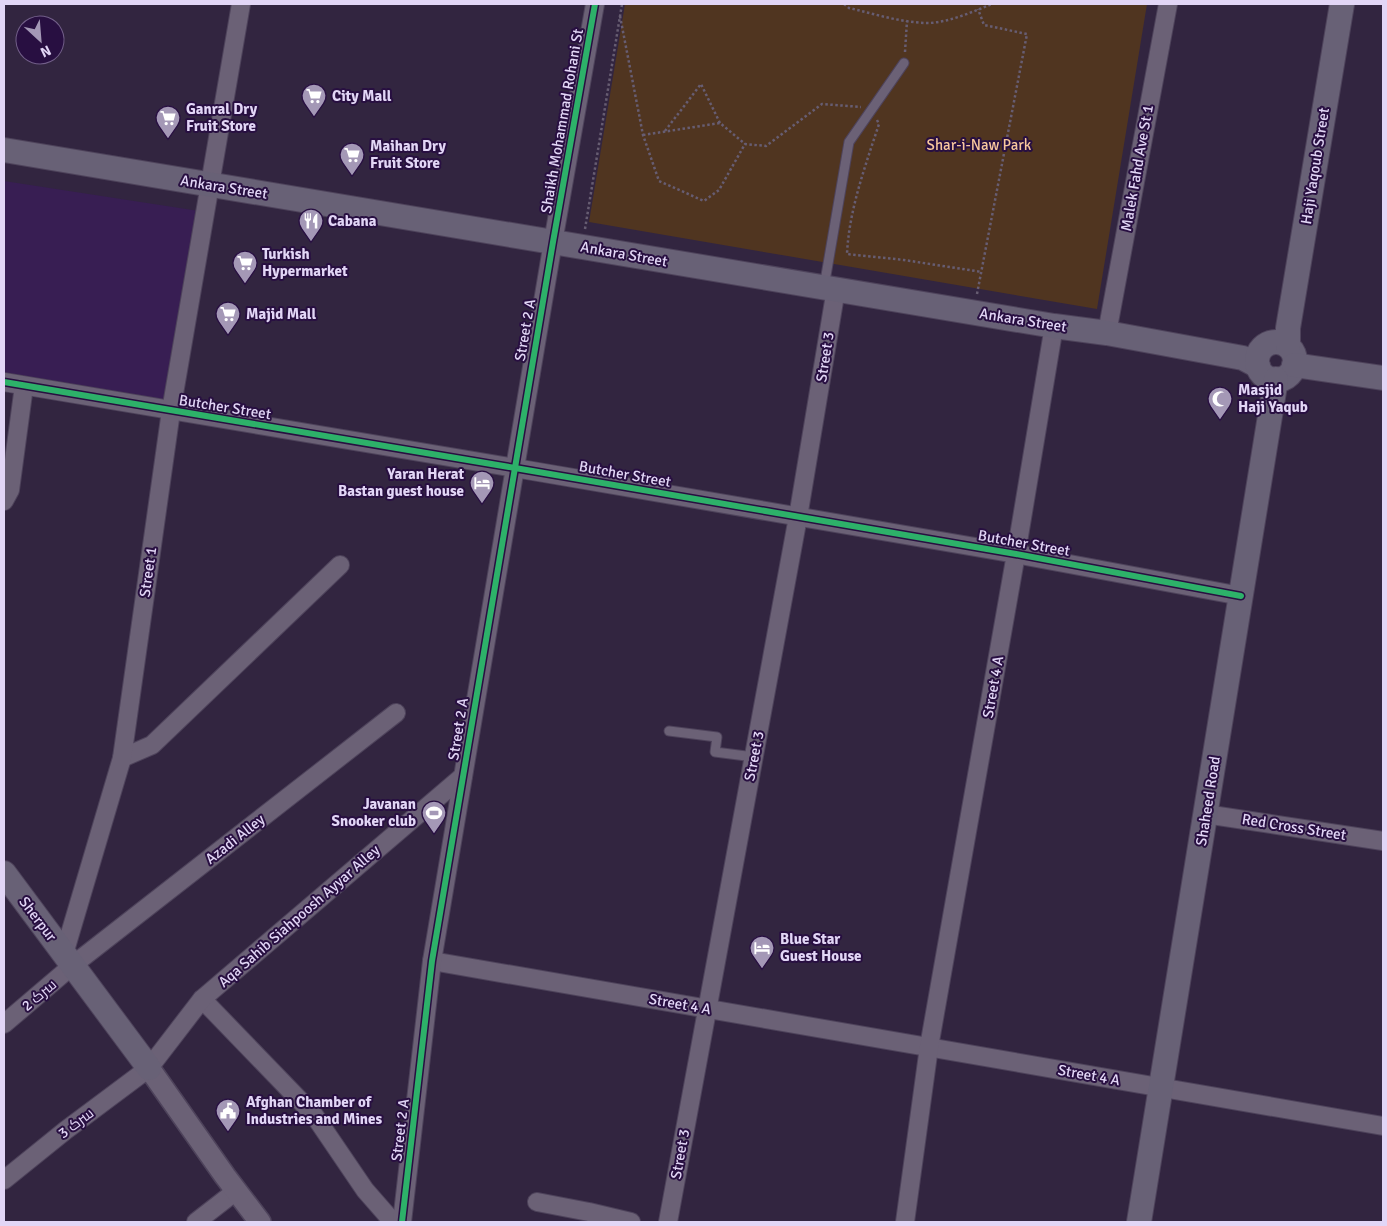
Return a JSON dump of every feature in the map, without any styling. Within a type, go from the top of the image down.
[{"type":"main road","name":"Haji Yaqoub Street","points":[[1290,346],[1342,4]]},
{"type":"main road","name":"Ankara Street","points":[[4,150],[974,313],[1107,333],[1243,358],[1267,372]]},
{"type":"main road","name":"Shaheed Road","points":[[1139,1222],[1241,596],[1267,372],[1258,354],[1266,345],[1277,342],[1290,346]]},
{"type":"main road","points":[[1267,372],[1288,375],[1290,346],[1383,378]]},
{"type":"main road","name":"Sherpur","points":[[5,879],[69,960],[149,1068]]},
{"type":"street","name":"Street 1","points":[[69,960],[122,758],[171,411],[241,4]]},
{"type":"street","name":"Shaikh Mohammad Rohani St","points":[[553,242],[596,4]]},
{"type":"street","name":"Malek Fahd Ave St 1","points":[[1107,333],[1168,4]]},
{"type":"street","name":"Street 2 A","points":[[402,1222],[432,961],[553,242]]},
{"type":"street","name":"Street 3","points":[[668,1222],[798,517],[830,288]]},
{"type":"street","name":"Street 4 A","points":[[905,1222],[929,1047],[1016,554],[1054,326]]},
{"type":"street","name":"Butcher Street","points":[[4,382],[1016,554],[1241,596]]},
{"type":"street","points":[[4,501],[10,490],[24,386]]},
{"type":"street","points":[[122,758],[152,745],[340,565]]},
{"type":"street","name":"Azadi Alley","points":[[69,960],[396,714]]},
{"type":"street","name":"Aqa Sahib Siahpoosh Ayyar Alley","points":[[149,1068],[202,999],[463,776]]},
{"type":"street","name":"Red Cross Street","points":[[1206,814],[1383,841]]},
{"type":"street","name":"سرک 2","points":[[4,1024],[69,960]]},
{"type":"street","name":"Street 4 A","points":[[432,961],[1383,1126]]},
{"type":"street","points":[[202,999],[314,1115],[365,1190],[394,1222]]},
{"type":"street","points":[[149,1068],[260,1222]]},
{"type":"street","name":"سرک 3","points":[[4,1180],[66,1130],[149,1068]]},
{"type":"street","points":[[196,1222],[236,1191]]},
{"type":"street","points":[[537,1202],[631,1222]]},
{"type":"lane","points":[[830,288],[849,142],[904,63]]},
{"type":"lane","points":[[669,730],[717,737],[715,752],[754,757]]},
{"type":"path","points":[[582,247],[622,4]]},
{"type":"path","points":[[844,4],[849,8],[858,10],[908,21],[930,23],[960,16],[992,4]]},
{"type":"path","points":[[974,313],[1027,34],[984,25],[978,9]]},
{"type":"path","points":[[620,16],[643,134],[659,181],[704,201],[720,190],[745,144]]},
{"type":"path","points":[[904,63],[908,21]]},
{"type":"path","points":[[665,131],[701,84],[720,123],[745,144],[766,146],[822,104],[873,107],[879,124],[848,229],[847,254],[912,261],[982,272]]},
{"type":"path","points":[[643,134],[720,123]]},
{"type":"shaded area","points":[[4,181],[199,211],[168,404],[4,376]]},
{"type":"green space","name":"Shar-i-Naw Park","points":[[625,4],[1147,4],[1097,309],[589,222]]},
{"type":"cycle path","points":[[402,1222],[432,961],[595,4]]},
{"type":"cycle path","points":[[4,382],[1016,554],[1241,596]]},
{"type":"place","name":"City Mall","points":[[314,117]]},
{"type":"place","name":"Ganral Dry Fruit Store","points":[[168,139]]},
{"type":"place","name":"Maihan Dry Fruit Store","points":[[352,176]]},
{"type":"place","name":"Cabana","points":[[311,242]]},
{"type":"place","name":"Turkish Hypermarket","points":[[245,284]]},
{"type":"place","name":"Majid Mall","points":[[228,335]]},
{"type":"place","name":"Masjid Haji Yaqub","points":[[1220,420]]},
{"type":"place","name":"Yaran Herat Bastan guest house","points":[[482,504]]},
{"type":"place","name":"Javanan Snooker club","points":[[434,834]]},
{"type":"place","name":"Blue Star Guest House","points":[[762,969]]},
{"type":"place","name":"Afghan Chamber of Industries and Mines","points":[[228,1132]]}]
